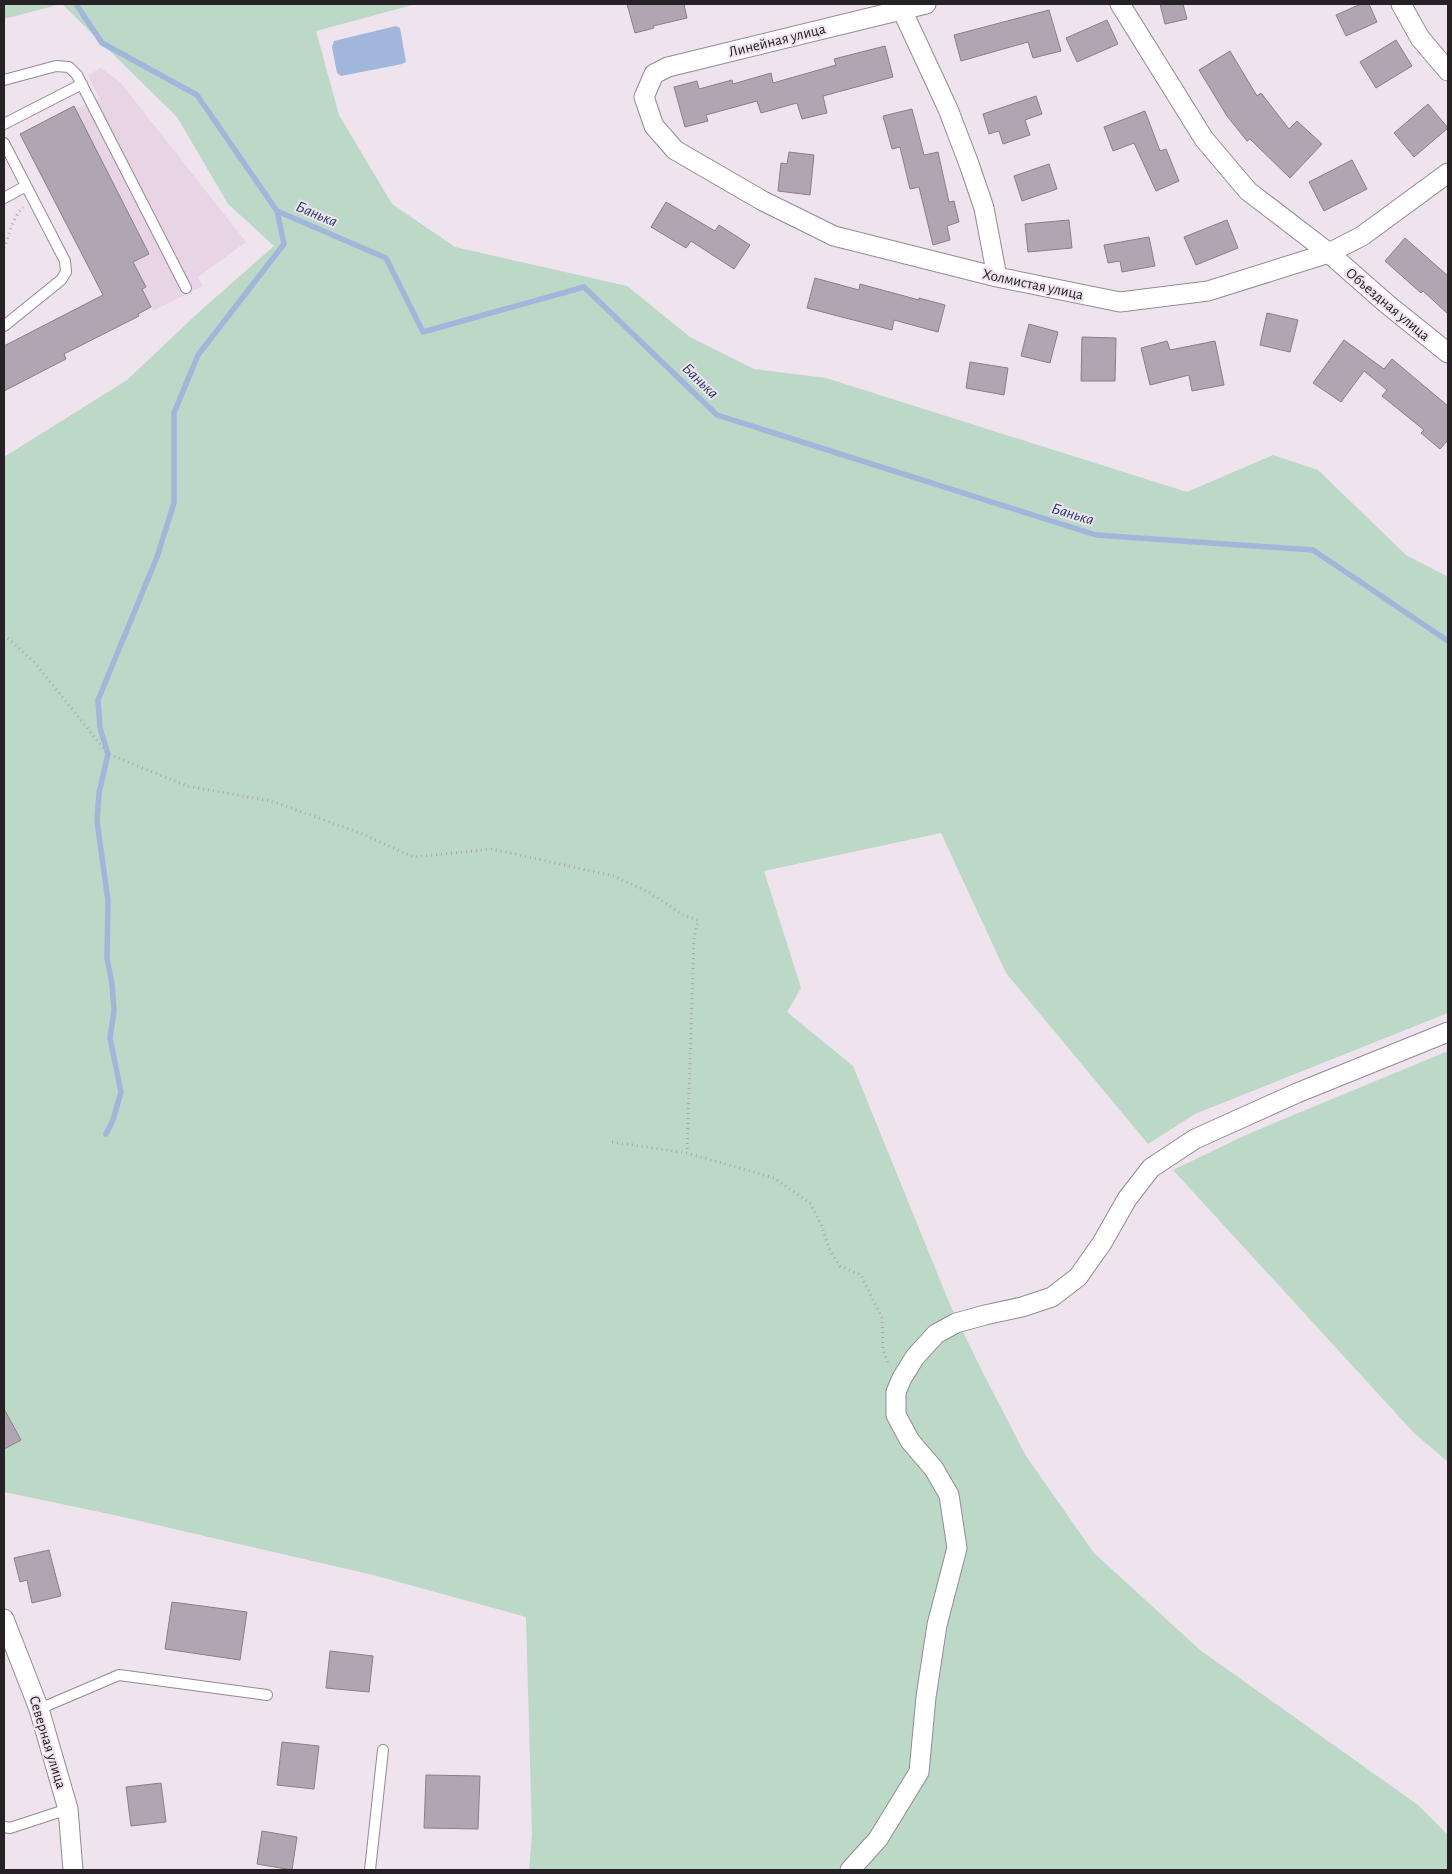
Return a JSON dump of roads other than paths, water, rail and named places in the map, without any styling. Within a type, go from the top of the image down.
[{"type":"street","name":"Линейная улица","points":[[644,97],[654,74],[668,67],[926,4]]},
{"type":"street","name":"Объездная улица","points":[[1120,4],[1204,139],[1248,191],[1329,254],[1448,353]]},
{"type":"street","points":[[1401,4],[1420,38],[1448,71]]},
{"type":"street","points":[[902,10],[948,109],[970,164],[984,208],[997,276]]},
{"type":"street","name":"Холмистая улица","points":[[644,97],[654,126],[676,150],[763,201],[834,236],[997,276],[1120,302],[1208,291],[1329,254],[1362,236],[1448,173]]},
{"type":"street","points":[[850,1870],[878,1839],[919,1772],[926,1697],[938,1625],[957,1548],[949,1495],[934,1469],[910,1441],[896,1415],[896,1392],[915,1357],[936,1334],[956,1323],[1022,1307],[1052,1297],[1078,1277],[1102,1243],[1127,1199],[1152,1168],[1195,1139],[1297,1093],[1448,1032]]},
{"type":"street","name":"Северная улица","points":[[4,1619],[39,1709],[68,1809],[73,1870]]},
{"type":"lane","points":[[4,80],[56,66],[69,67],[82,84],[186,288]]},
{"type":"lane","points":[[4,124],[82,84]]},
{"type":"lane","points":[[4,143],[65,262],[66,272],[61,280],[4,326]]},
{"type":"lane","points":[[4,198],[26,186]]},
{"type":"lane","points":[[39,1709],[119,1675],[267,1695]]},
{"type":"lane","points":[[370,1870],[383,1750]]},
{"type":"lane","points":[[4,1826],[10,1828],[68,1809]]},
{"type":"water","points":[[396,26],[400,28],[406,62],[341,76],[337,73],[332,47],[334,41]]},
{"type":"waterway","name":"Банька","points":[[76,4],[102,43],[197,95],[277,211],[386,258],[423,332],[584,287],[717,415],[1096,535],[1313,550],[1448,641]]},
{"type":"waterway","points":[[106,1134],[113,1120],[121,1092],[110,1038],[114,1011],[112,984],[107,958],[108,901],[97,821],[99,793],[108,754],[100,728],[98,700],[157,557],[174,503],[174,413],[198,355],[284,244],[277,211]]}]
